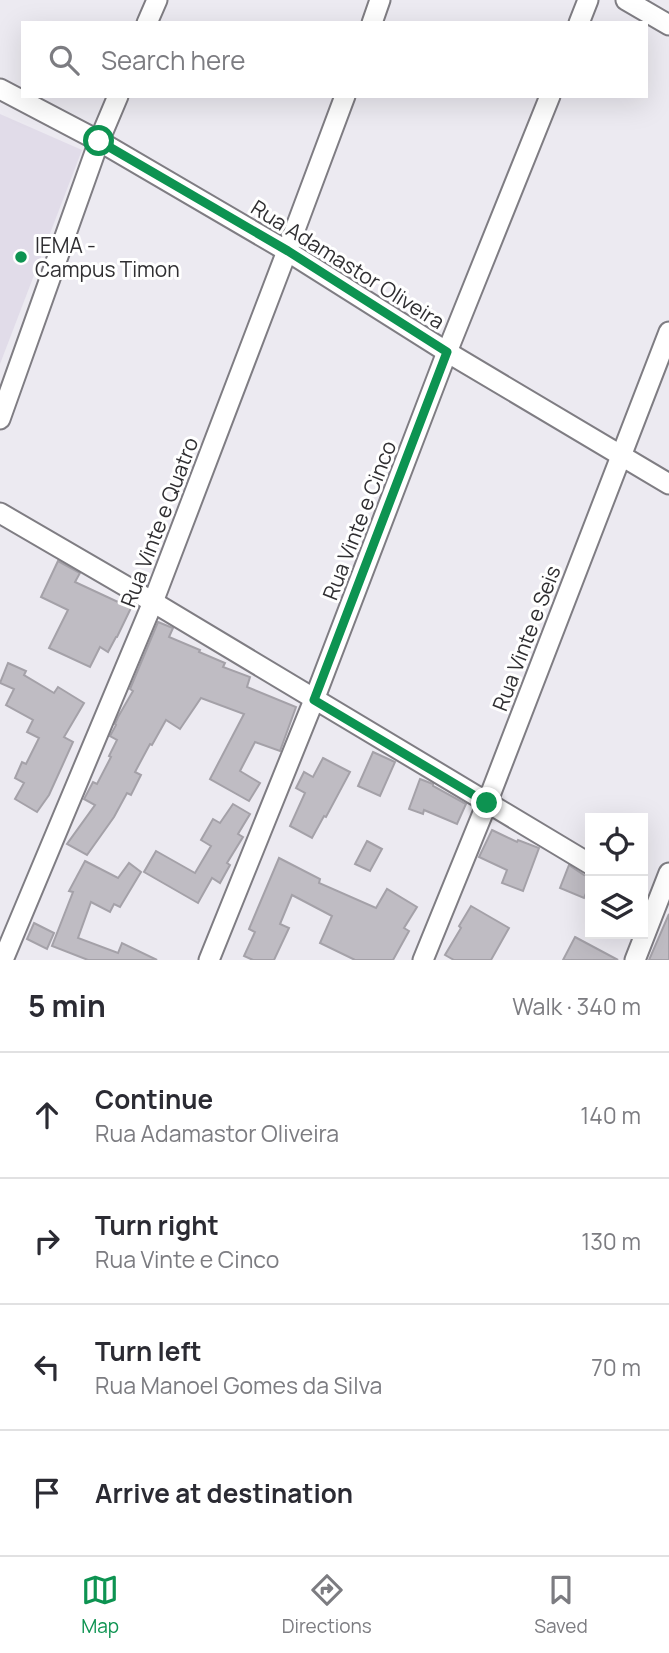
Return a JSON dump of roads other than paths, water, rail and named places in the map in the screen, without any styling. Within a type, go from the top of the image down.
[{"type":"street","points":[[148,21],[157,0]]},
{"type":"street","points":[[373,21],[380,0]]},
{"type":"street","points":[[580,21],[588,0]]},
{"type":"street","points":[[626,0],[669,25]]},
{"type":"street","name":"Rua Adamastor Oliveira","points":[[0,89],[99,141],[288,251],[447,352],[669,484]]},
{"type":"street","points":[[0,419],[99,141],[117,98]]},
{"type":"street","name":"Rua Vinte e Quatro","points":[[8,955],[153,602],[344,98]]},
{"type":"street","name":"Rua Vinte e Cinco","points":[[209,960],[314,700],[447,352],[549,98]]},
{"type":"street","name":"Rua Vinte e Seis","points":[[423,960],[487,803],[669,332]]},
{"type":"street","points":[[0,513],[585,861]]},
{"type":"street","points":[[635,960],[669,873]]},
{"type":"place","name":"IEMA - Campus Timon","points":[[21,257]]}]
